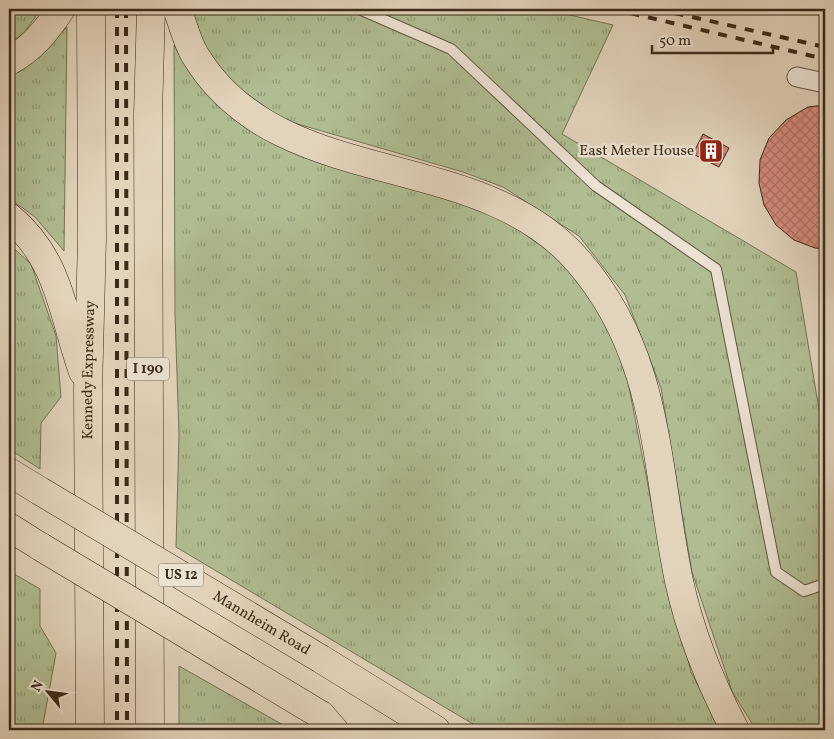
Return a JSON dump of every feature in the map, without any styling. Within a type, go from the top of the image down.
[{"type":"main road","points":[[9,61],[19,56],[43,35],[61,9]]},
{"type":"main road","name":"Kennedy Expressway","points":[[90,730],[88,389],[92,239],[91,9]]},
{"type":"main road","name":"I 190","points":[[150,730],[148,114],[151,9]]},
{"type":"main road","points":[[177,9],[194,54],[212,79],[246,112],[290,137],[351,160],[434,180],[490,200],[529,219],[552,235],[578,261],[625,329],[636,361],[654,427],[679,581],[695,639],[735,730]]},
{"type":"main road","points":[[9,217],[21,227],[41,251],[55,276],[69,333],[88,389]]},
{"type":"main road","name":"Mannheim Road","points":[[9,472],[436,730]]},
{"type":"main road","points":[[9,528],[327,723],[347,730]]},
{"type":"main road","points":[[74,730],[83,702],[90,665]]},
{"type":"street","points":[[798,77],[825,83]]},
{"type":"lane","points":[[359,9],[451,49],[596,186],[716,268],[776,572],[804,591],[825,584]]},
{"type":"green space","points":[[9,9],[41,9],[24,33],[9,44]]},
{"type":"green space","points":[[183,9],[544,9],[613,25],[562,134],[796,272],[825,445],[825,730],[756,730],[732,691],[692,572],[661,388],[625,295],[579,236],[503,187],[463,172],[284,120],[212,69]]},
{"type":"green space","points":[[67,27],[64,251],[35,217],[9,198],[9,76],[19,72]]},
{"type":"green space","points":[[174,45],[204,88],[249,129],[303,157],[441,195],[502,218],[565,263],[608,325],[628,382],[662,558],[691,672],[721,730],[483,730],[176,547],[179,435],[175,314]]},
{"type":"green space","points":[[9,244],[31,264],[56,336],[61,397],[41,423],[40,469],[9,449]]},
{"type":"green space","points":[[9,571],[40,589],[40,626],[56,653],[42,730],[9,730]]},
{"type":"green space","points":[[179,666],[292,730],[179,730]]},
{"type":"building","points":[[825,105],[825,249],[815,248],[794,240],[776,225],[764,205],[759,183],[760,160],[769,138],[786,120],[808,107]]},
{"type":"building","name":"East Meter House","points":[[703,134],[729,148],[719,167],[693,154]]},
{"type":"railway","points":[[117,9],[117,730]]},
{"type":"railway","points":[[126,9],[127,730]]},
{"type":"railway","points":[[613,9],[825,59]]},
{"type":"railway","points":[[657,9],[825,47]]},
{"type":"place","name":"East Meter House","points":[[711,151]]}]
